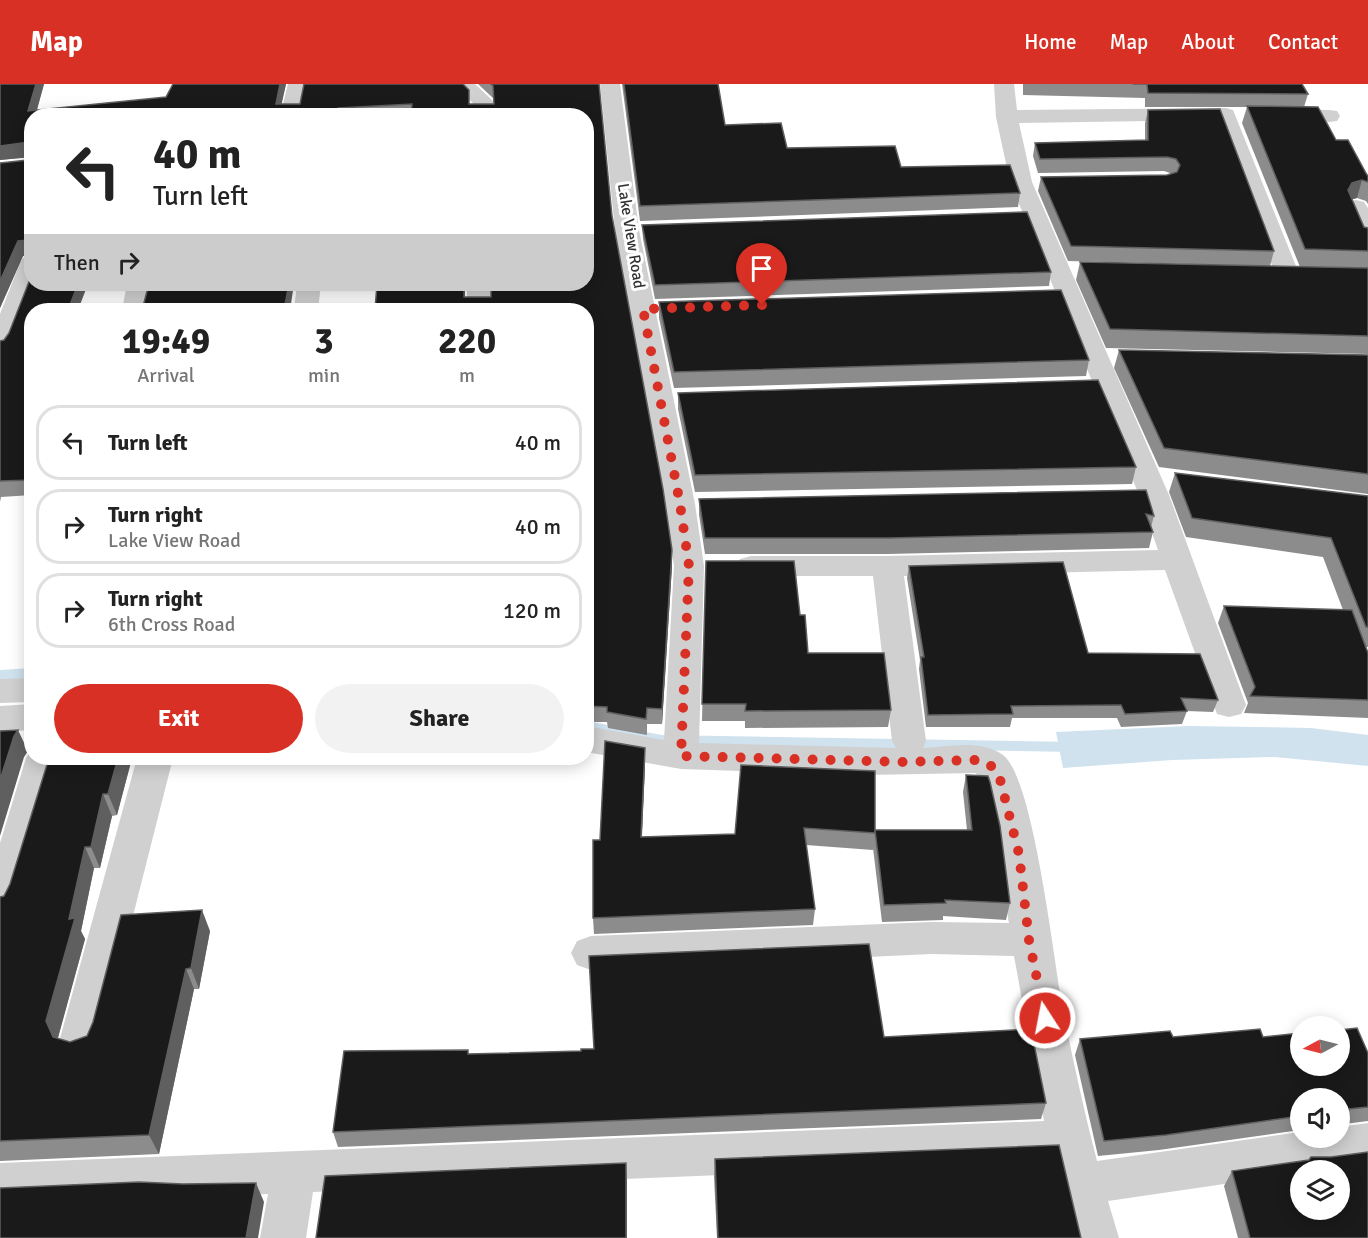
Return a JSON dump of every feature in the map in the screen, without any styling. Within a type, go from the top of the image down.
[{"type":"street","points":[[292,108],[298,84]]},
{"type":"street","points":[[463,84],[483,101],[483,108]]},
{"type":"street","name":"Lake View Road","points":[[610,84],[692,504],[709,566],[681,756]]},
{"type":"street","points":[[1004,84],[1007,117],[1033,182],[1023,216],[1071,270],[1058,296],[1106,359],[1094,386],[1150,486],[1229,705]]},
{"type":"street","points":[[1007,117],[1226,114],[1329,116]]},
{"type":"street","points":[[1226,114],[1300,276],[1231,274]]},
{"type":"street","points":[[1356,207],[1368,239]]},
{"type":"street","points":[[0,347],[24,284]]},
{"type":"street","points":[[1119,495],[1150,486],[1180,481]]},
{"type":"street","points":[[709,566],[887,566],[1176,560]]},
{"type":"street","points":[[887,566],[909,741]]},
{"type":"street","points":[[0,691],[24,690]]},
{"type":"street","points":[[0,719],[24,718]]},
{"type":"street","points":[[594,740],[681,756],[904,762],[979,760],[993,767],[1000,779],[1019,854],[1029,940],[1070,1140],[1096,1238]]},
{"type":"street","points":[[0,904],[42,765]]},
{"type":"street","points":[[80,1042],[153,765]]},
{"type":"street","points":[[591,953],[931,938],[1029,940]]},
{"type":"street","points":[[0,1184],[1070,1140]]},
{"type":"street","points":[[1081,1184],[1368,1143]]},
{"type":"street","points":[[283,1238],[294,1172]]},
{"type":"water","points":[[1189,726],[1311,728],[1368,735],[1368,766],[1275,757],[1172,760],[1063,768],[1056,732]]},
{"type":"building","points":[[0,84],[36,84],[29,108],[24,108],[24,143],[0,146]]},
{"type":"building","points":[[173,84],[280,84],[276,104],[300,104],[304,84],[463,84],[469,90],[469,104],[494,104],[491,84],[599,84],[612,216],[663,489],[672,550],[662,709],[647,708],[646,719],[607,712],[607,707],[594,706],[594,303],[376,303],[376,291],[464,291],[464,297],[491,297],[491,291],[594,291],[594,108],[412,108],[412,104],[338,108],[58,108],[166,97]]},
{"type":"building","points":[[624,84],[718,84],[725,125],[781,123],[787,148],[895,146],[901,167],[1010,165],[1020,193],[640,206]]},
{"type":"building","points":[[1147,84],[1302,84],[1308,94],[1148,93]]},
{"type":"building","points":[[1247,106],[1318,107],[1336,140],[1348,140],[1368,175],[1368,182],[1362,180],[1352,183],[1348,190],[1364,227],[1368,228],[1368,251],[1305,249]]},
{"type":"building","points":[[1220,109],[1274,251],[1071,246],[1041,177],[1167,175],[1177,172],[1180,165],[1176,159],[1167,157],[1040,159],[1035,143],[1148,140],[1148,110]]},
{"type":"building","points":[[24,160],[24,240],[18,241],[0,281],[0,163]]},
{"type":"building","points":[[1027,212],[1051,272],[655,285],[642,225]]},
{"type":"building","points":[[1080,262],[1368,268],[1368,336],[1110,329]]},
{"type":"building","points":[[1061,290],[1089,360],[674,372],[659,302]]},
{"type":"building","points":[[25,291],[75,291],[71,303],[24,303],[24,480],[0,481],[0,341],[4,340]]},
{"type":"building","points":[[147,291],[288,291],[285,303],[144,303]]},
{"type":"building","points":[[1119,350],[1368,355],[1368,474],[1164,448]]},
{"type":"building","points":[[1098,380],[1136,467],[695,475],[678,393]]},
{"type":"building","points":[[1175,473],[1368,496],[1368,627],[1366,627],[1331,538],[1192,518]]},
{"type":"building","points":[[1146,490],[1154,516],[1146,514],[1153,532],[889,538],[705,538],[699,499]]},
{"type":"building","points":[[706,561],[794,561],[800,615],[805,615],[808,653],[884,653],[891,710],[745,711],[746,704],[702,704]]},
{"type":"building","points":[[1063,562],[1088,653],[1200,654],[1218,700],[1181,698],[1187,711],[1125,714],[1121,705],[1011,706],[1013,714],[928,715],[921,657],[924,657],[909,566]]},
{"type":"building","points":[[1224,606],[1352,610],[1368,653],[1368,700],[1250,696],[1255,687]]},
{"type":"building","points":[[18,730],[14,736],[0,780],[0,731]]},
{"type":"building","points":[[605,741],[645,748],[641,837],[735,834],[741,765],[875,771],[875,833],[804,828],[815,909],[593,918],[593,840],[600,840]]},
{"type":"building","points":[[47,765],[116,765],[108,794],[103,794],[91,847],[85,847],[69,919],[75,918],[46,1021],[53,1037],[70,1042],[87,1036],[93,1022],[121,915],[202,910],[191,968],[186,969],[149,1135],[0,1141],[0,897],[4,896],[10,884]]},
{"type":"building","points":[[966,775],[988,776],[1000,826],[1010,903],[945,900],[946,903],[884,905],[875,830],[972,830]]},
{"type":"building","points":[[869,944],[884,1037],[1031,1029],[1046,1103],[333,1132],[344,1051],[468,1050],[468,1054],[594,1049],[589,956]]},
{"type":"building","points":[[1357,1028],[1368,1053],[1368,1107],[1350,1109],[1350,1088],[1290,1088],[1290,1117],[1166,1135],[1104,1141],[1080,1039],[1170,1031],[1173,1037],[1260,1029],[1263,1037],[1290,1034],[1290,1076],[1350,1076],[1350,1029]]},
{"type":"building","points":[[1059,1145],[1081,1238],[718,1238],[715,1159]]},
{"type":"building","points":[[1368,1152],[1368,1238],[1250,1238],[1232,1171],[1290,1163],[1290,1220],[1350,1220],[1350,1160],[1309,1160],[1311,1157]]},
{"type":"building","points":[[626,1163],[626,1238],[316,1238],[325,1176]]},
{"type":"building","points":[[139,1182],[256,1183],[246,1238],[0,1238],[0,1188]]},
{"type":"waterway","points":[[0,675],[24,674]]},
{"type":"waterway","points":[[594,727],[662,740],[1075,747]]},
{"type":"route","points":[[762,305],[643,309],[680,504],[689,566],[681,756],[904,762],[979,760],[993,767],[1000,779],[1019,854],[1029,940],[1045,1018]]}]
